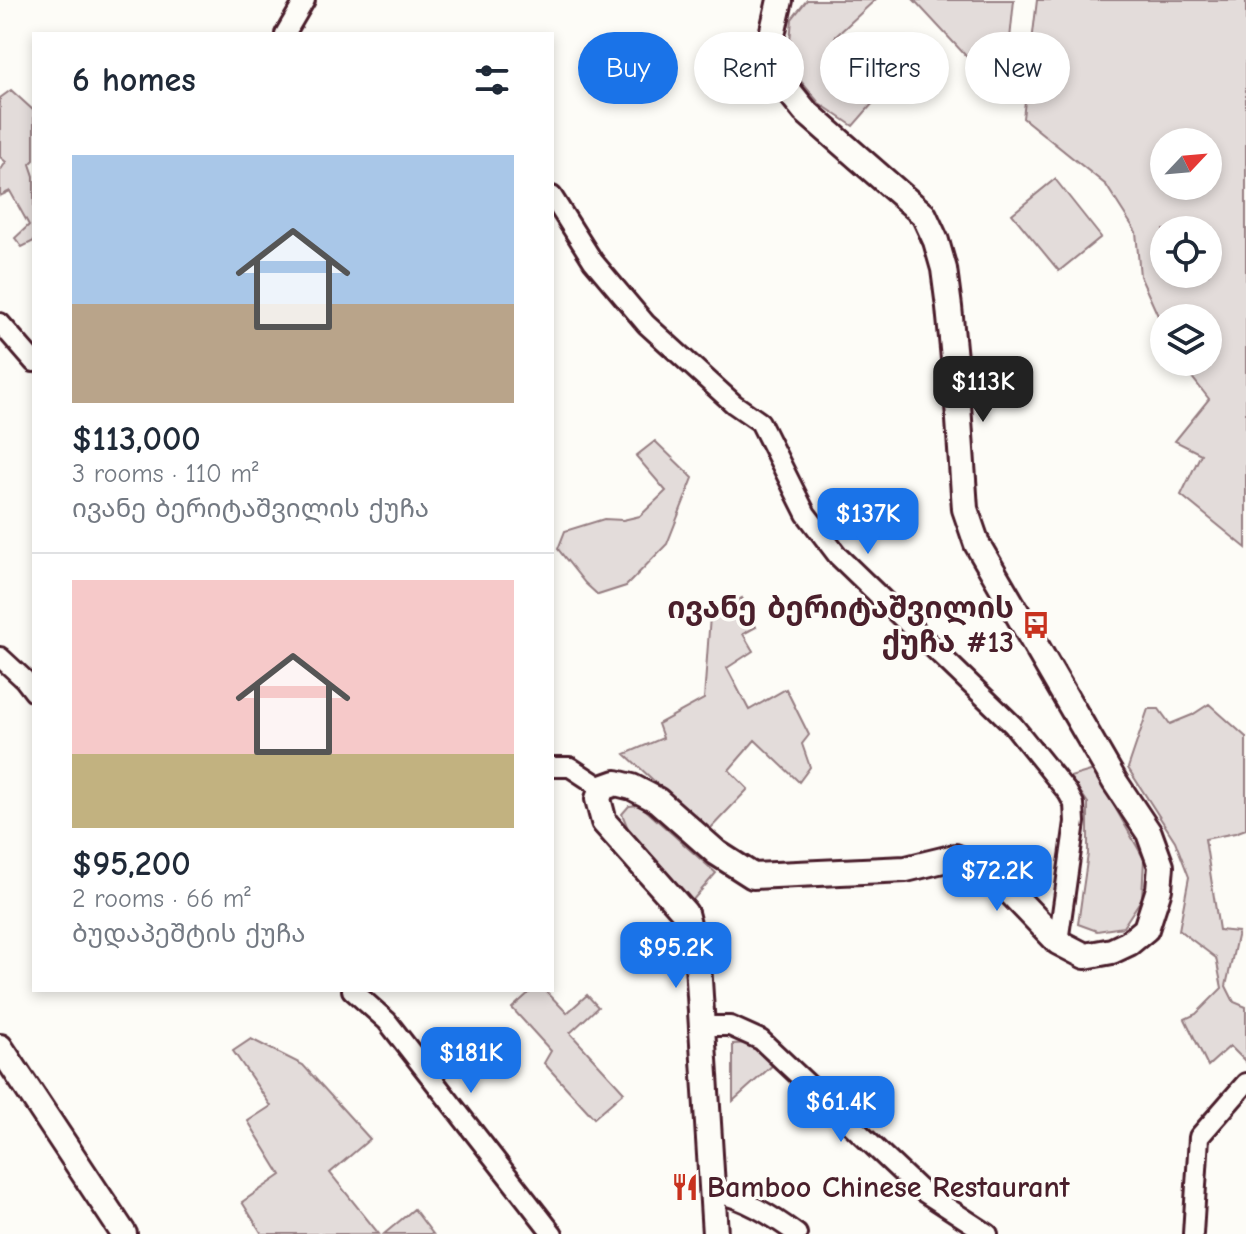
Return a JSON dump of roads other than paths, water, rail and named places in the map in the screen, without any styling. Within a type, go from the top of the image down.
[{"type":"main road","points":[[715,1234],[698,964],[685,913],[604,822],[598,799],[602,788],[616,783],[657,800],[717,853],[753,876],[906,869],[955,857],[993,874],[1058,942],[1085,956],[1112,951],[1129,943],[1146,929],[1153,914],[1161,866],[1149,833],[1115,782],[977,544],[965,509],[949,307],[936,241],[924,215],[805,111],[780,80],[772,57],[778,1]]},
{"type":"main road","points":[[0,1047],[119,1232]]},
{"type":"street","points":[[289,32],[305,0]]},
{"type":"street","points":[[554,199],[593,261],[646,324],[734,404],[760,422],[806,514],[838,556],[1013,725],[1068,793],[1074,804],[1075,822],[1058,942]]},
{"type":"street","points":[[0,323],[32,360]]},
{"type":"street","points":[[0,657],[32,689]]},
{"type":"street","points":[[554,767],[570,767],[602,788]]},
{"type":"street","points":[[354,992],[387,1021],[553,1234]]},
{"type":"street","points":[[704,1026],[730,1026],[761,1040],[919,1189],[988,1234]]},
{"type":"street","points":[[1193,1234],[1199,1137],[1246,1083]]},
{"type":"street","points":[[714,1192],[732,1196],[766,1212],[797,1234]]},
{"type":"place","name":"ივანე ბერიტაშვილის ქუჩა #13","points":[[1036,625]]},
{"type":"place","name":"Bamboo Chinese Restaurant","points":[[685,1187]]}]
